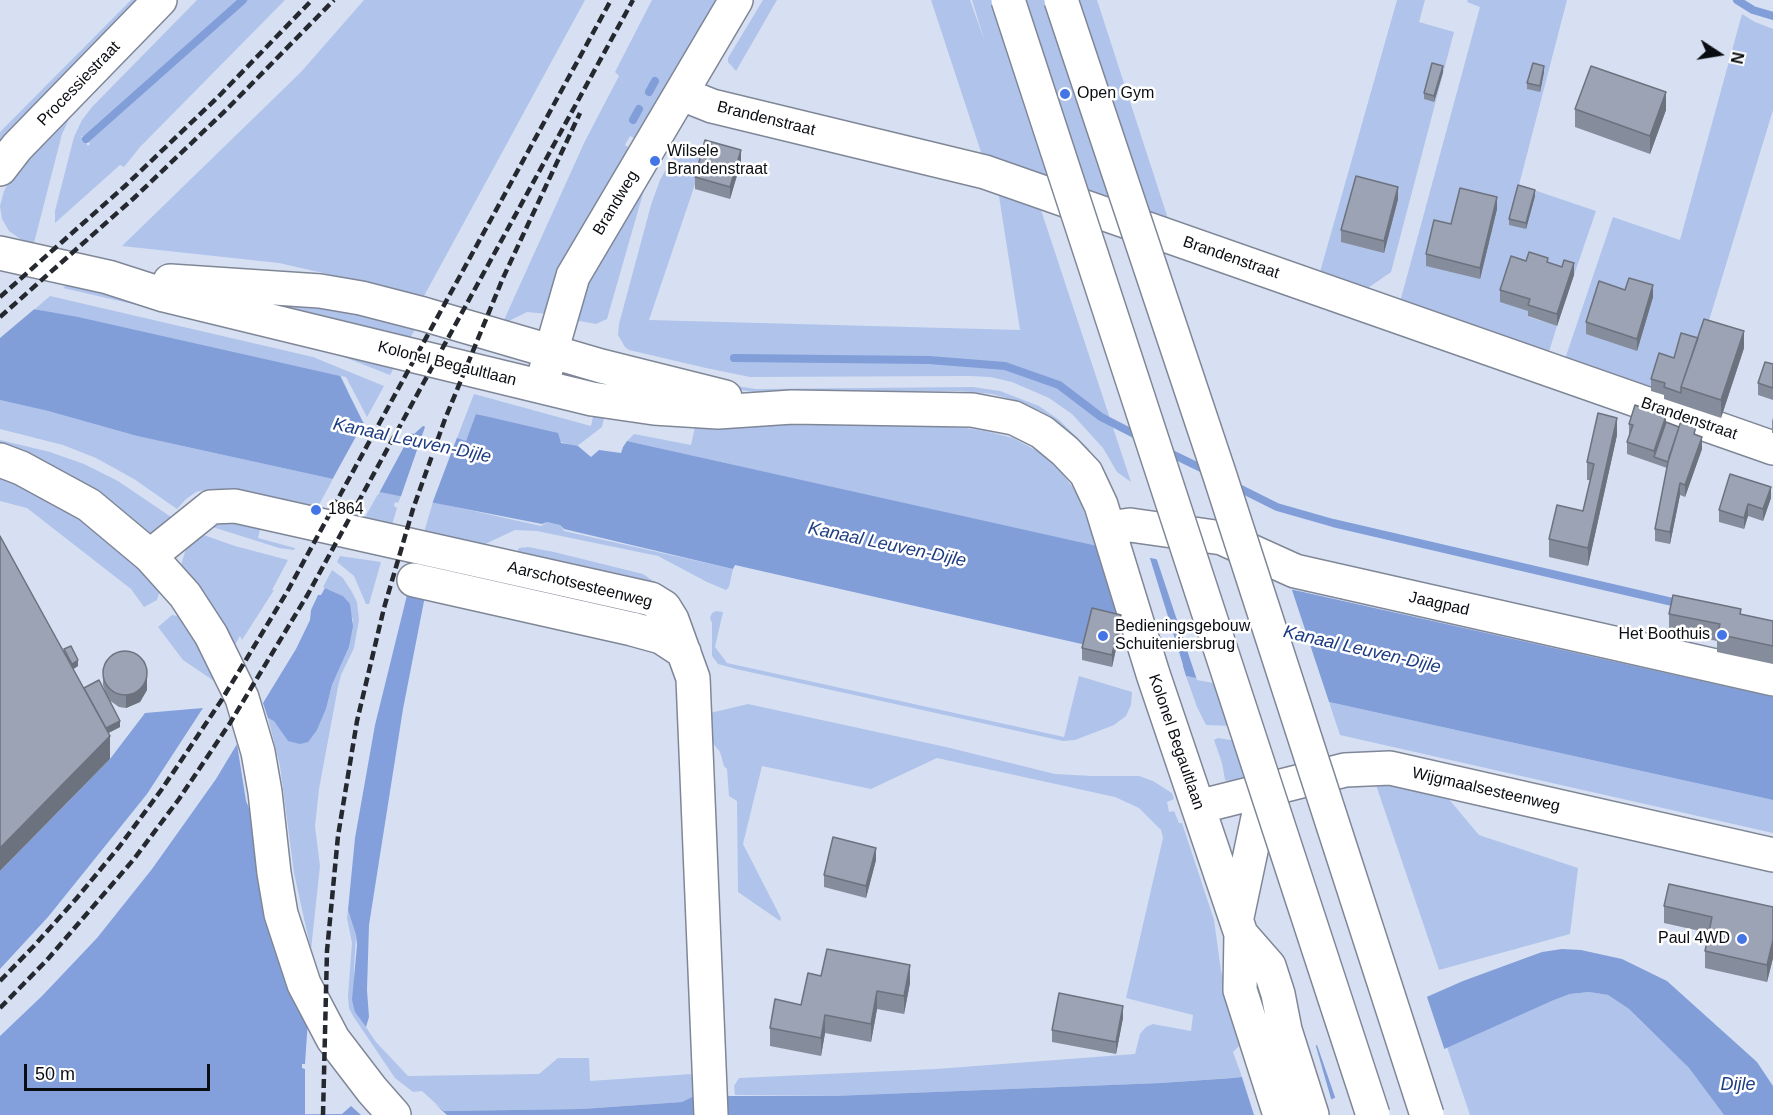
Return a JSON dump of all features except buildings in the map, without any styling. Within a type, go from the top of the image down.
[{"type":"main road","name":"Processiestraat","points":[[0,169],[17,147],[160,0]]},
{"type":"main road","name":"Brandweg","points":[[541,386],[573,276],[736,0]]},
{"type":"main road","points":[[1008,0],[1373,1115]]},
{"type":"main road","points":[[1061,0],[1219,473],[1427,1115]]},
{"type":"main road","name":"Brandenstraat","points":[[684,90],[697,100],[712,106],[985,172],[1773,448]]},
{"type":"main road","name":"Kolonel Begaultlaan","points":[[0,253],[108,277],[164,295],[592,399],[654,408],[718,412],[792,407],[972,410],[1014,418],[1041,432],[1065,451],[1086,473],[1101,505],[1153,674],[1239,926],[1240,990],[1270,1034],[1312,1115]]},
{"type":"main road","name":"Kolonel Begaultlaan","points":[[108,277],[320,291],[361,298],[601,366],[723,397],[792,407]]},
{"type":"main road","points":[[0,460],[21,468],[89,505],[150,556],[185,595],[211,635],[242,698],[258,752],[281,914],[304,984],[333,1039],[394,1115]]},
{"type":"main road","name":"Aarschotsesteenweg","points":[[150,556],[211,507],[236,506],[651,599],[664,607],[672,620],[693,678],[710,1101]]},
{"type":"main road","name":"Jaagpad","points":[[1110,535],[1130,525],[1222,538],[1295,572],[1773,679]]},
{"type":"main road","points":[[414,580],[632,629],[661,637],[684,652]]},
{"type":"main road","name":"Wijgmaalsesteenweg","points":[[1198,807],[1345,770],[1390,768],[1773,855]]},
{"type":"main road","points":[[1239,926],[1260,808],[1273,788]]},
{"type":"main road","name":"Kolonel Begaultlaan","points":[[1270,1034],[1280,1115]]},
{"type":"shaded area","points":[[131,0],[143,0],[0,147],[0,132]]},
{"type":"shaded area","points":[[197,0],[238,0],[81,136],[88,146],[90,144],[87,140],[245,0],[285,0],[140,147],[124,167],[120,165],[55,223],[55,211],[74,137],[82,120]]},
{"type":"shaded area","points":[[364,0],[585,0],[424,296],[279,263],[122,246],[301,72]]},
{"type":"shaded area","points":[[652,0],[724,0],[636,139],[630,136],[625,145],[634,151],[549,314],[527,312],[509,321],[504,320],[585,141],[619,76],[615,72]]},
{"type":"shaded area","points":[[763,0],[777,0],[736,71],[728,62],[728,58]]},
{"type":"shaded area","name":"Open Gym","points":[[931,0],[970,0],[985,42],[972,0],[1097,0],[1172,231],[983,158]]},
{"type":"shaded area","points":[[1397,0],[1425,0],[1419,22],[1454,32],[1391,272],[1365,290],[1320,272]]},
{"type":"shaded area","points":[[1468,0],[1567,0],[1519,185],[1596,211],[1574,275],[1530,311],[1529,317],[1557,326],[1547,358],[1400,302],[1480,7],[1467,2]]},
{"type":"shaded area","points":[[1742,14],[1773,29],[1773,110],[1704,337],[1651,391],[1563,365],[1613,217],[1680,240]]},
{"type":"shaded area","points":[[70,117],[62,134],[34,243],[22,240],[9,231],[2,219],[0,206],[4,191],[16,170]]},
{"type":"shaded area","points":[[691,146],[707,149],[649,320],[1020,330],[998,190],[1037,198],[1131,482],[1117,472],[1103,448],[1072,414],[1049,398],[1012,382],[990,377],[970,376],[750,377],[629,350],[625,347],[618,335],[619,324],[651,205],[660,180],[678,147]]},
{"type":"shaded area","points":[[646,183],[607,319],[596,324],[574,320],[581,289]]},
{"type":"shaded area","points":[[69,283],[398,360],[390,375],[316,346],[63,288]]},
{"type":"shaded area","points":[[228,295],[420,321],[406,345]]},
{"type":"shaded area","points":[[50,296],[313,357],[384,386],[367,417],[346,377],[341,376],[348,391],[35,309]]},
{"type":"shaded area","points":[[723,384],[756,389],[973,387],[1000,391],[1039,406],[1059,420],[1088,448],[1100,466],[1074,436],[1049,415],[1021,402],[992,394],[959,391],[763,393],[716,387]]},
{"type":"shaded area","points":[[474,394],[591,426],[595,408],[606,410],[602,427],[576,447],[477,414],[466,441],[457,438]]},
{"type":"shaded area","points":[[0,400],[137,436],[333,479],[315,512],[208,489],[196,492],[177,509],[134,479],[96,458],[63,445],[0,429]]},
{"type":"shaded area","points":[[697,418],[882,423],[966,428],[1013,438],[1041,453],[1062,473],[1077,493],[1097,547],[627,441],[634,434],[691,445]]},
{"type":"shaded area","points":[[0,440],[50,452],[84,464],[118,481],[177,521],[151,534],[85,485],[0,446]]},
{"type":"shaded area","points":[[0,476],[51,499],[113,541],[160,590],[157,600],[144,607],[131,589],[27,508],[0,501]]},
{"type":"shaded area","points":[[379,492],[401,496],[398,503],[395,502],[394,506],[397,508],[392,525],[364,519]]},
{"type":"shaded area","points":[[433,502],[541,526],[547,522],[560,525],[564,531],[733,569],[729,587],[726,590],[707,582],[658,556],[537,531],[515,530],[483,545],[424,532]]},
{"type":"shaded area","points":[[217,517],[261,526],[258,538],[295,548],[294,550],[279,548],[203,524]]},
{"type":"shaded area","points":[[198,533],[235,546],[288,560],[272,590],[274,590],[242,640],[240,636],[235,645],[181,565],[187,545]]},
{"type":"shaded area","points":[[528,547],[643,574],[656,583],[516,554],[519,548]]},
{"type":"shaded area","points":[[340,556],[381,562],[369,604],[366,604],[354,576],[337,562]]},
{"type":"shaded area","points":[[332,570],[343,578],[352,592],[357,602],[359,620],[354,648],[338,687],[319,789],[315,826],[320,866],[311,950],[294,873],[280,766],[268,718],[274,720],[288,741],[317,730],[326,709],[332,685],[349,647],[353,620],[343,596],[323,587]]},
{"type":"shaded area","points":[[409,587],[426,591],[403,709],[369,925],[367,990],[369,1017],[366,1027],[355,1012],[352,1000],[357,945],[348,910],[355,838],[375,725]]},
{"type":"shaded area","points":[[325,588],[343,596],[350,604],[353,626],[349,647],[332,685],[326,709],[317,730],[308,742],[300,744],[288,741],[274,721],[268,718],[263,703],[296,649],[310,620],[311,610],[318,595],[321,595]]},
{"type":"shaded area","points":[[716,611],[723,612],[715,647],[727,663],[1064,737],[1079,676],[1132,692],[1131,705],[1126,716],[1114,725],[1075,740],[1063,741],[736,669],[718,664],[712,656],[710,618]]},
{"type":"shaded area","points":[[172,615],[183,617],[218,675],[214,681],[183,660],[158,627]]},
{"type":"shaded area","points":[[1186,676],[1214,679],[1232,726],[1206,725]]},
{"type":"shaded area","points":[[1329,702],[1773,800],[1773,833],[1340,735]]},
{"type":"shaded area","points":[[748,704],[946,747],[1055,774],[1139,776],[1153,781],[1172,793],[1174,799],[1167,802],[1169,812],[1174,811],[1179,823],[1182,823],[1214,920],[1221,971],[1242,1043],[1233,1052],[1242,1077],[1161,1083],[833,1096],[735,1095],[734,1086],[739,1078],[936,1069],[1135,1054],[1140,1034],[1146,1027],[1153,1024],[1191,1031],[1193,1015],[1126,998],[1163,838],[1161,830],[1139,808],[1115,797],[937,758],[871,789],[762,766],[743,844],[781,918],[780,921],[738,892],[737,801],[729,796],[727,769],[720,752],[711,741],[710,713]]},
{"type":"shaded area","points":[[203,708],[147,794],[48,917],[0,969],[0,871],[110,759],[145,713]]},
{"type":"shaded area","points":[[1218,738],[1237,741],[1245,777],[1232,782],[1225,780],[1214,740]]},
{"type":"shaded area","points":[[237,744],[246,801],[308,1019],[305,1064],[302,1064],[302,1068],[305,1069],[305,1115],[0,1115],[0,1036],[97,938],[152,869],[216,779]]},
{"type":"shaded area","points":[[1375,782],[1447,797],[1479,835],[1578,868],[1570,934],[1439,970]]},
{"type":"shaded area","points":[[348,910],[356,935],[355,1011],[376,1042],[408,1076],[539,1074],[558,1058],[589,1058],[590,1081],[692,1074],[694,1096],[682,1102],[582,1109],[444,1111],[422,1091],[413,1092],[395,1078],[349,1008],[352,943],[347,918]]},
{"type":"shaded area","points":[[1589,992],[1608,995],[1629,1009],[1689,1068],[1724,1115],[1470,1115],[1447,1047],[1554,1000],[1570,994]]},
{"type":"water","name":"Kanaal Leuven-Dijle","points":[[0,303],[78,317],[340,376],[363,422],[414,434],[423,426],[466,441],[476,414],[558,433],[561,443],[578,446],[591,457],[599,450],[621,453],[627,441],[1773,697],[1773,800],[1329,702],[1186,676],[1175,640],[1121,627],[1086,645],[735,565],[733,569],[564,529],[560,525],[547,522],[542,524],[379,492],[333,479],[137,436],[0,400]]},
{"type":"water","name":"Dijle","points":[[1562,949],[1581,950],[1622,959],[1667,981],[1757,1062],[1773,1086],[1773,1115],[1724,1115],[1689,1068],[1629,1009],[1608,995],[1589,992],[1570,994],[1554,1000],[1312,1108],[1283,1115],[213,1115],[342,1114],[351,1106],[435,1104],[444,1111],[582,1109],[682,1102],[694,1096],[833,1096],[1161,1083],[1242,1077],[1463,981],[1542,952]]},
{"type":"pier","points":[[1,300],[38,306],[0,338]]},
{"type":"pier","points":[[365,420],[413,430],[378,495],[331,482]]},
{"type":"pier","points":[[426,424],[458,435],[432,504],[400,499]]},
{"type":"pier","points":[[1103,545],[1149,555],[1183,665],[1180,666],[1173,643],[1127,631]]},
{"type":"pier","points":[[1156,557],[1291,587],[1330,705],[1197,680]]},
{"type":"pier","points":[[1426,994],[1445,1051],[1336,1100],[1316,1042]]},
{"type":"pier","points":[[1315,1043],[1332,1102],[1295,1115],[1254,1115],[1241,1074]]},
{"type":"pier","points":[[432,1101],[447,1115],[361,1115],[351,1106],[355,1103]]},
{"type":"waterway","points":[[86,139],[243,0]]},
{"type":"waterway","points":[[1737,0],[1753,10],[1773,16]]},
{"type":"waterway","points":[[649,92],[655,81]]},
{"type":"waterway","points":[[633,120],[639,109]]},
{"type":"waterway","points":[[734,358],[929,360],[1005,366],[1059,385],[1101,417],[1140,437]]},
{"type":"waterway","points":[[1166,451],[1209,472]]},
{"type":"waterway","points":[[1233,485],[1277,507],[1333,523],[1681,604]]},
{"type":"railway","points":[[0,297],[125,186],[218,97],[312,0]]},
{"type":"railway","points":[[0,317],[134,198],[228,108],[334,0]]},
{"type":"railway","points":[[0,981],[76,899],[119,847],[162,789],[221,701],[287,592],[611,0]]},
{"type":"railway","points":[[0,1008],[47,960],[134,859],[179,799],[230,723],[308,594],[633,0]]},
{"type":"railway","points":[[323,1115],[327,951],[338,836],[357,721],[384,608],[413,509],[445,419],[503,278],[580,113]]},
{"type":"place","name":"Open Gym","points":[[1065,94]]},
{"type":"place","name":"Wilsele Brandenstraat","points":[[655,161]]},
{"type":"place","name":"1864","points":[[316,510]]},
{"type":"place","name":"Het Boothuis","points":[[1722,635]]},
{"type":"place","name":"Bedieningsgebouw Schuiteniersbrug","points":[[1103,636]]},
{"type":"place","name":"Paul 4WD","points":[[1742,939]]}]
